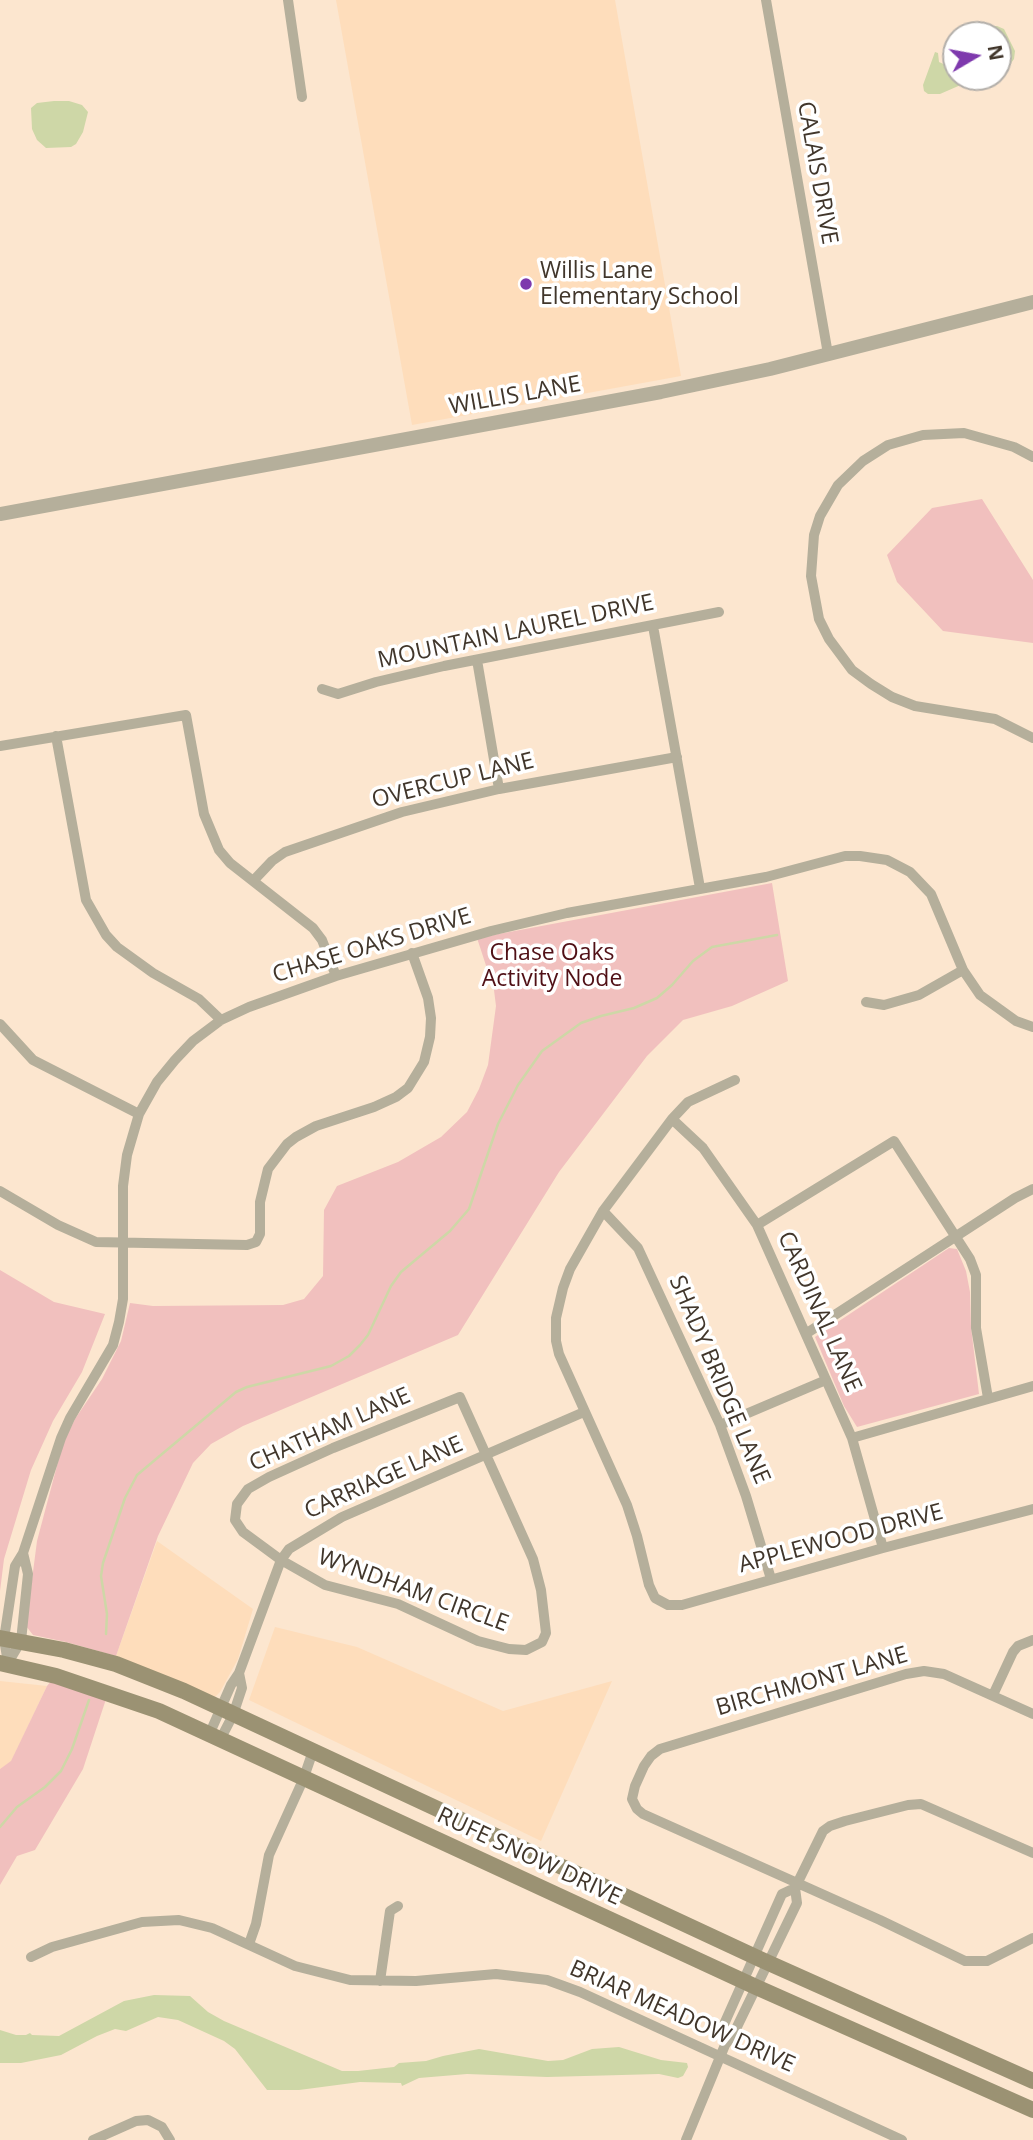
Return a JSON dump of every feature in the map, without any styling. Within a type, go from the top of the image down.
[{"type":"main road","name":"RUFE SNOW DRIVE","points":[[2,1639],[116,1664],[184,1691],[762,1960],[1033,2081]]},
{"type":"main road","name":"RUFE SNOW DRIVE","points":[[4,1663],[141,1703],[750,1984],[1033,2110]]},
{"type":"main road","points":[[452,1846],[464,1822]]},
{"type":"street","points":[[288,0],[302,97]]},
{"type":"street","name":"CALAIS DRIVE","points":[[766,0],[828,354]]},
{"type":"street","name":"WILLIS LANE","points":[[0,514],[661,393],[1033,302]]},
{"type":"street","points":[[1033,457],[1014,447],[964,433],[923,435],[888,445],[863,461],[834,491],[820,516],[814,535],[811,576],[819,619],[829,639],[852,670],[871,684],[892,697],[915,706],[995,719],[1033,738]]},
{"type":"street","name":"MOUNTAIN LAUREL DRIVE","points":[[322,689],[338,694],[376,682],[719,611]]},
{"type":"street","points":[[653,626],[700,888]]},
{"type":"street","points":[[477,660],[499,789]]},
{"type":"street","points":[[0,746],[186,715],[204,814],[219,850],[230,863],[313,928],[322,940],[336,976]]},
{"type":"street","points":[[56,736],[86,900],[106,935],[117,947],[153,973],[199,999],[221,1020]]},
{"type":"street","name":"OVERCUP LANE","points":[[254,880],[272,861],[299,846],[402,812],[499,789],[677,757]]},
{"type":"street","name":"CHASE OAKS DRIVE","points":[[4,1663],[2,1639],[15,1566],[23,1553],[61,1438],[113,1345],[123,1299],[123,1186],[127,1156],[139,1114],[157,1082],[175,1060],[193,1041],[221,1020],[249,1006],[336,976],[412,953],[567,913],[785,873],[845,856],[860,856],[887,860],[910,872],[931,894],[962,970],[981,995],[1016,1021],[1033,1027]]},
{"type":"street","points":[[0,1191],[58,1225],[96,1242],[247,1245],[256,1242],[260,1234],[260,1202],[268,1170],[287,1144],[316,1126],[396,1097],[408,1088],[424,1062],[428,1052],[432,1018],[412,953]]},
{"type":"street","points":[[866,1002],[884,1005],[919,995],[962,970]]},
{"type":"street","points":[[0,1024],[33,1060],[139,1114]]},
{"type":"street","points":[[584,1412],[566,1373],[556,1341],[559,1303],[570,1269],[603,1212],[672,1119],[688,1102],[735,1080]]},
{"type":"street","name":"CARDINAL LANE","points":[[672,1119],[703,1148],[757,1225],[852,1438],[883,1548]]},
{"type":"street","points":[[757,1225],[894,1141],[970,1259],[976,1275],[978,1351],[988,1398]]},
{"type":"street","points":[[807,1333],[1033,1189]]},
{"type":"street","name":"SHADY BRIDGE LANE","points":[[603,1212],[638,1248],[720,1425],[746,1496],[771,1579]]},
{"type":"street","points":[[720,1425],[826,1380]]},
{"type":"street","points":[[852,1438],[1033,1386]]},
{"type":"street","name":"CHATHAM LANE","points":[[281,1560],[243,1532],[235,1520],[237,1504],[248,1489],[269,1477],[460,1397],[486,1455]]},
{"type":"street","name":"CARRIAGE LANE","points":[[215,1737],[242,1688],[239,1673],[281,1560],[289,1549],[301,1539],[342,1517],[584,1412]]},
{"type":"street","name":"APPLEWOOD DRIVE","points":[[584,1412],[627,1505],[649,1585],[655,1598],[668,1605],[682,1605],[1033,1509]]},
{"type":"street","name":"WYNDHAM CIRCLE","points":[[281,1560],[325,1585],[398,1604],[478,1641],[518,1650],[535,1648],[546,1633],[541,1590],[533,1559],[486,1455]]},
{"type":"street","name":"CHASE OAKS DRIVE","points":[[4,1663],[21,1642],[28,1574],[23,1553]]},
{"type":"street","points":[[993,1695],[1013,1652],[1018,1646],[1033,1640]]},
{"type":"street","name":"BIRCHMONT LANE","points":[[797,1886],[643,1814],[633,1804],[635,1786],[651,1756],[674,1744],[906,1674],[924,1671],[944,1674],[1033,1714]]},
{"type":"street","points":[[249,1944],[256,1924],[269,1855],[313,1751]]},
{"type":"street","points":[[686,2140],[722,2050],[734,2033],[750,1984],[797,1903],[797,1886],[816,1841],[830,1826],[921,1804],[1033,1853]]},
{"type":"street","points":[[797,1886],[880,1920],[965,1961],[976,1963],[998,1957],[1033,1938]]},
{"type":"street","points":[[762,1960],[782,1894],[797,1886]]},
{"type":"street","points":[[380,1981],[390,1911],[398,1906]]},
{"type":"street","name":"BRIAR MEADOW DRIVE","points":[[31,1957],[52,1947],[142,1922],[160,1920],[194,1923],[249,1944],[275,1959],[312,1972],[350,1980],[416,1981],[496,1974],[547,1980],[722,2050],[902,2140]]},
{"type":"street","points":[[93,2140],[136,2121],[148,2120],[162,2127],[170,2140]]},
{"type":"shaded area","name":"Willis Lane Elementary School","points":[[336,0],[615,0],[681,376],[412,425]]},
{"type":"shaded area","points":[[1012,45],[1015,51],[1012,62]]},
{"type":"shaded area","points":[[935,52],[938,53],[939,62],[942,63],[942,91],[947,91],[928,94],[923,85]]},
{"type":"shaded area","points":[[69,101],[82,105],[88,112],[83,132],[71,147],[46,148],[37,140],[32,129],[31,108],[37,103]]},
{"type":"shaded area","points":[[157,1541],[253,1609],[238,1659],[214,1698],[116,1656]]},
{"type":"shaded area","points":[[275,1627],[357,1647],[503,1711],[612,1681],[541,1841],[249,1700]]},
{"type":"shaded area","points":[[0,1681],[47,1686],[11,1762],[0,1769]]},
{"type":"shaded area","points":[[154,1995],[190,1996],[208,2012],[224,2021],[342,2071],[394,2067],[399,2063],[426,2061],[479,2049],[548,2061],[563,2060],[592,2049],[619,2047],[661,2060],[687,2063],[688,2067],[683,2076],[678,2078],[659,2074],[547,2077],[467,2074],[419,2078],[402,2086],[401,2083],[360,2082],[299,2090],[267,2090],[235,2049],[224,2041],[178,2020],[158,2017],[126,2031],[115,2029],[97,2036],[61,2055],[21,2063],[0,2063],[0,2030],[16,2035],[30,2033],[59,2036],[124,2001]]},
{"type":"green space","points":[[982,499],[1033,580],[1033,643],[943,631],[897,582],[887,555],[932,508]]},
{"type":"green space","name":"Chase Oaks Activity Node","points":[[772,883],[788,981],[732,1006],[683,1020],[647,1056],[559,1172],[458,1335],[243,1426],[211,1444],[193,1463],[158,1536],[116,1656],[33,1635],[26,1626],[37,1541],[63,1443],[75,1419],[102,1379],[121,1341],[130,1303],[153,1306],[283,1305],[304,1299],[323,1276],[324,1210],[337,1186],[398,1162],[441,1137],[467,1112],[479,1089],[488,1065],[496,1006],[494,990],[477,938]]},
{"type":"green space","points":[[949,1248],[957,1249],[966,1271],[979,1394],[857,1427],[844,1406],[815,1337]]},
{"type":"green space","points":[[0,1270],[54,1302],[105,1314],[82,1372],[53,1421],[31,1470],[4,1559],[0,1591]]},
{"type":"green space","points":[[52,1680],[107,1696],[83,1769],[35,1850],[17,1856],[0,1885],[0,1769],[11,1761]]},
{"type":"waterway","points":[[106,1634],[107,1614],[101,1576],[103,1563],[125,1498],[137,1475],[236,1392],[331,1366],[349,1356],[360,1345],[401,1272],[450,1231],[469,1209],[498,1124],[518,1085],[542,1051],[581,1023],[634,1008],[657,998],[693,961],[712,947],[777,935]]},
{"type":"waterway","points":[[0,1827],[17,1807],[45,1787],[61,1771],[72,1749],[89,1700]]},
{"type":"place","name":"Willis Lane Elementary School","points":[[526,284]]}]
